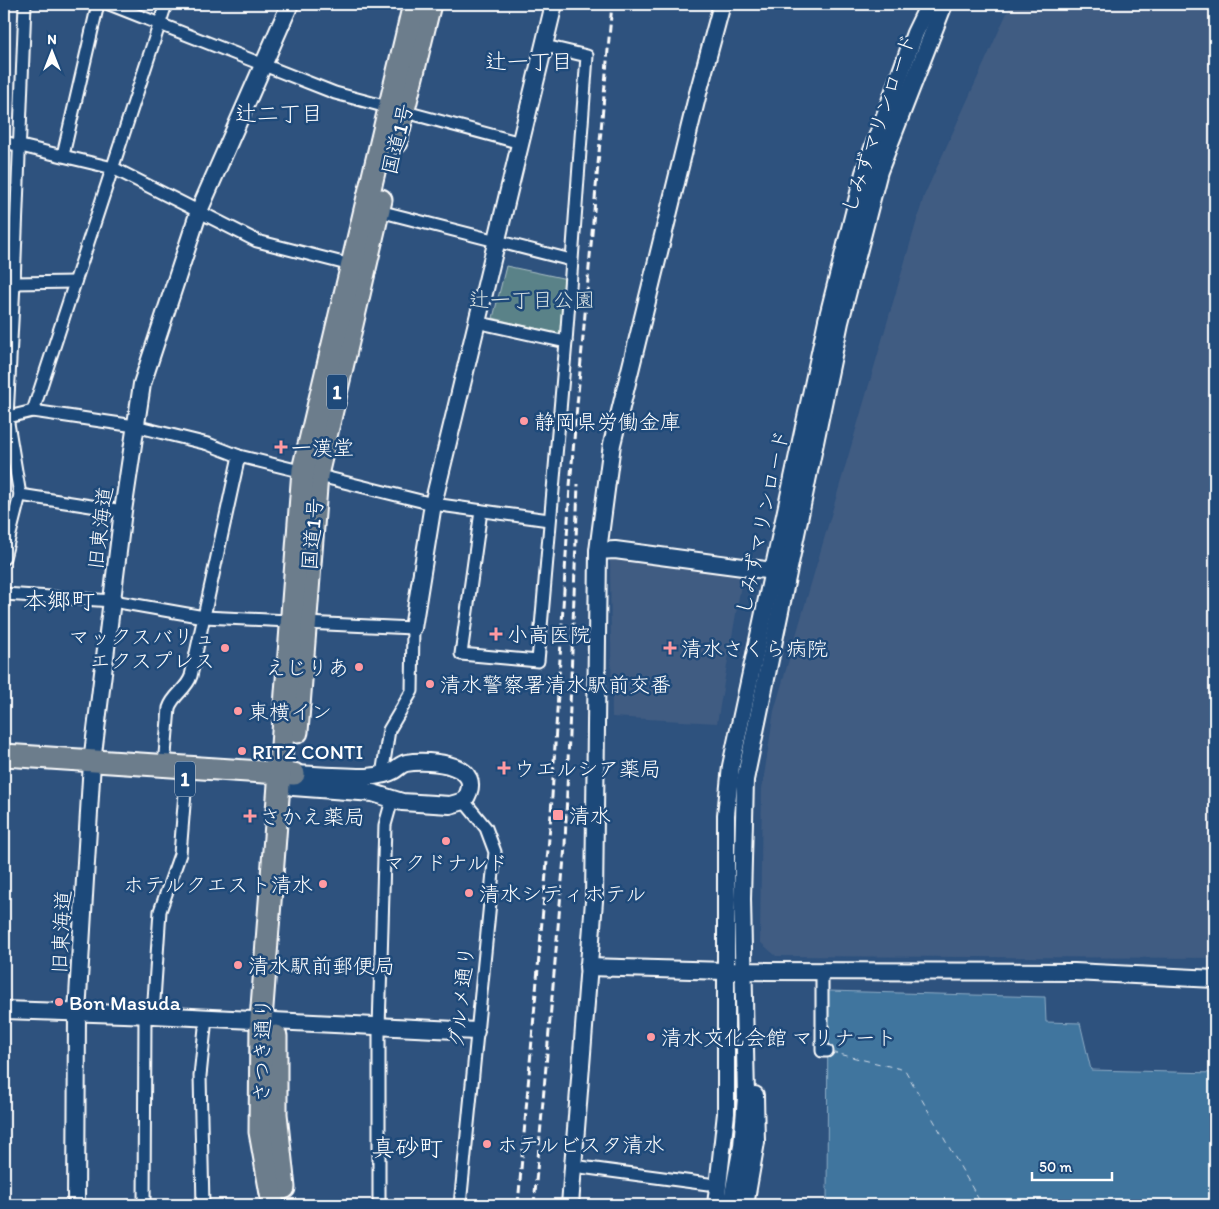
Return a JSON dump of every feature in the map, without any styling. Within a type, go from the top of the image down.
[{"type":"highway","name":"国道1号","points":[[358,267],[379,211],[414,4]]},
{"type":"highway","name":"国道1号","points":[[287,780],[297,622],[310,472],[396,110],[430,4]]},
{"type":"highway","name":"1","points":[[4,755],[91,767],[287,780]]},
{"type":"highway","name":"1","points":[[4,767],[164,766],[187,773]]},
{"type":"highway","name":"さつき通り","points":[[273,1205],[260,1132],[287,780]]},
{"type":"highway","name":"さつき通り","points":[[268,1021],[283,1182],[287,1205]]},
{"type":"street","points":[[4,558],[20,494],[5,417],[14,283],[25,4]]},
{"type":"street","points":[[63,155],[98,4]]},
{"type":"street","points":[[109,4],[335,93],[521,143]]},
{"type":"street","points":[[33,411],[166,4]]},
{"type":"street","name":"旧東海道","points":[[76,1205],[77,1013],[91,767],[134,426],[147,364],[199,211],[290,4]]},
{"type":"street","points":[[382,775],[389,730],[412,691],[413,628],[434,504],[476,322],[554,4]]},
{"type":"street","points":[[570,1205],[594,901],[598,551],[612,444],[696,100],[722,4]]},
{"type":"street","name":"しみずマリンロード","points":[[713,1184],[726,1113],[726,815],[731,766],[827,320],[864,173],[915,33],[929,4]]},
{"type":"street","name":"しみずマリンロード","points":[[731,1205],[742,1146],[746,1098],[742,859],[745,780],[840,322],[879,170],[944,4]]},
{"type":"street","points":[[481,511],[461,654],[538,661],[566,342],[587,56],[545,46]]},
{"type":"street","points":[[4,142],[113,168],[257,241],[358,267]]},
{"type":"street","points":[[379,211],[496,243],[571,260]]},
{"type":"street","points":[[14,283],[75,282]]},
{"type":"street","points":[[476,322],[566,342]]},
{"type":"street","points":[[5,417],[33,411],[134,426],[208,444],[239,456],[434,504],[549,520]]},
{"type":"street","points":[[164,766],[168,708],[189,682],[239,456]]},
{"type":"street","points":[[20,494],[123,511]]},
{"type":"street","points":[[598,551],[615,550],[773,571]]},
{"type":"street","points":[[4,594],[113,601],[204,617],[413,628]]},
{"type":"street","points":[[405,763],[456,767],[470,778],[469,790],[464,801],[450,805],[392,800],[373,793],[287,780],[382,775],[405,763]]},
{"type":"street","points":[[144,1205],[149,1015],[160,911],[180,854],[187,773]]},
{"type":"street","points":[[379,1205],[380,1028],[385,825],[392,800]]},
{"type":"street","name":"グルメ通り","points":[[460,1205],[495,852],[486,828],[464,801]]},
{"type":"street","points":[[588,967],[725,971],[1074,972],[1215,979]]},
{"type":"street","points":[[822,970],[822,1051],[827,1051]]},
{"type":"street","points":[[4,1010],[476,1031]]},
{"type":"street","points":[[203,1205],[200,1076],[206,1018]]},
{"type":"street","points":[[744,1031],[754,1078],[756,1116],[753,1168],[745,1205]]},
{"type":"street","points":[[572,1166],[713,1184]]},
{"type":"street","points":[[705,1205],[713,1184]]},
{"type":"street","points":[[713,1184],[716,1205]]},
{"type":"shaded area","points":[[1011,4],[1215,4],[1215,958],[776,956],[760,942],[762,789],[774,711],[924,196]]},
{"type":"shaded area","name":"清水さくら病院","points":[[617,556],[735,571],[742,579],[717,723],[612,717],[610,561]]},
{"type":"shaded area","points":[[828,991],[1045,997],[1046,1022],[1080,1023],[1091,1070],[1215,1073],[1215,1205],[827,1205]]},
{"type":"green space","name":"辻一丁目公園","points":[[506,266],[567,279],[563,331],[557,334],[493,318]]},
{"type":"ferry route","points":[[831,1052],[905,1070],[982,1205]]},
{"type":"railway","points":[[518,1205],[551,814],[570,486],[612,4]]},
{"type":"railway","points":[[534,1205],[565,846],[578,484]]},
{"type":"place","name":"静岡県労働金庫","points":[[524,421]]},
{"type":"place","name":"一漢堂","points":[[281,447]]},
{"type":"place","name":"小高医院","points":[[496,634]]},
{"type":"place","name":"マックスバリュ エクスプレス","points":[[225,648]]},
{"type":"place","name":"清水さくら病院","points":[[670,648]]},
{"type":"place","name":"えじりあ","points":[[359,667]]},
{"type":"place","name":"清水警察署清水駅前交番","points":[[430,684]]},
{"type":"place","name":"東横イン","points":[[238,711]]},
{"type":"place","name":"RITZ CONTI","points":[[242,751]]},
{"type":"place","name":"ウエルシア薬局","points":[[504,768]]},
{"type":"place","name":"清水","points":[[558,815]]},
{"type":"place","name":"さかえ薬局","points":[[250,816]]},
{"type":"place","name":"マクドナルド","points":[[446,841]]},
{"type":"place","name":"ホテルクエスト清水","points":[[323,884]]},
{"type":"place","name":"清水シティホテル","points":[[469,893]]},
{"type":"place","name":"清水駅前郵便局","points":[[238,965]]},
{"type":"place","name":"Bon Masuda","points":[[59,1002]]},
{"type":"place","name":"清水文化会館 マリナート","points":[[651,1037]]},
{"type":"place","name":"ホテルビスタ清水","points":[[487,1144]]},
{"type":"district","name":"辻一丁目","points":[[529,61]]},
{"type":"district","name":"辻二丁目","points":[[279,113]]},
{"type":"district","name":"本郷町","points":[[59,600]]},
{"type":"district","name":"真砂町","points":[[407,1147]]}]
